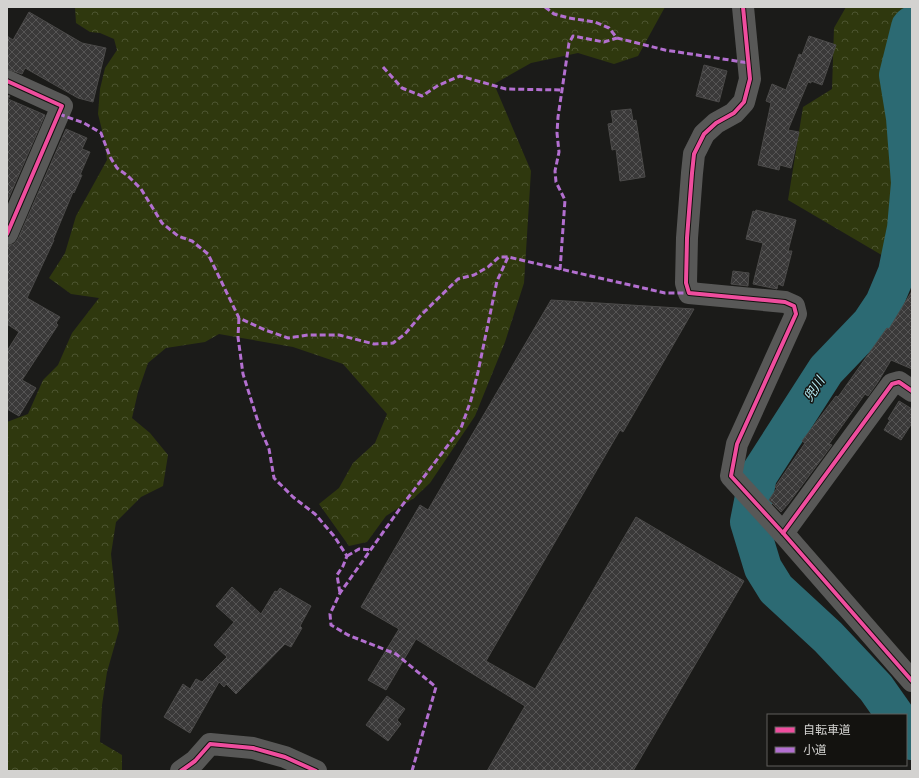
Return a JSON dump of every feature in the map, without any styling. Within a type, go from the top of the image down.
[{"type":"street","points":[[743,7],[750,79],[749,85],[744,102],[734,113],[716,123],[704,134],[694,154],[687,238],[686,283],[689,293],[786,302],[794,306],[796,314],[737,444],[731,476],[783,533],[912,681]]},
{"type":"street","points":[[7,81],[62,106],[7,234]]},
{"type":"street","points":[[783,533],[892,384],[899,382],[912,391]]},
{"type":"street","points":[[181,771],[195,761],[210,744],[253,748],[285,757],[316,771]]},
{"type":"green space","points":[[75,7],[665,7],[638,56],[614,64],[578,53],[531,63],[494,84],[531,171],[524,283],[505,342],[475,416],[430,483],[414,498],[386,516],[367,542],[349,546],[319,504],[339,488],[353,463],[375,443],[387,414],[343,364],[293,347],[219,334],[205,342],[166,348],[148,363],[138,392],[132,418],[150,433],[168,455],[163,486],[141,497],[116,522],[111,554],[119,630],[107,672],[102,705],[100,742],[122,755],[122,771],[7,771],[7,422],[28,414],[43,380],[58,365],[72,333],[99,298],[71,294],[49,278],[65,253],[76,216],[107,160],[104,138],[98,114],[100,89],[105,68],[117,50],[114,39],[100,33],[90,32],[76,23]]},
{"type":"green space","points":[[846,7],[912,7],[912,97],[888,117],[897,182],[897,217],[885,257],[788,200],[803,107],[832,89],[834,28]]},
{"type":"building","points":[[29,12],[82,43],[106,48],[93,102],[78,98],[25,68],[22,74],[7,69],[7,36],[13,40]]},
{"type":"building","points":[[809,36],[836,45],[822,85],[811,81],[811,83],[808,82],[788,130],[799,132],[791,168],[780,165],[779,170],[758,165],[771,103],[766,101],[772,84],[786,90],[799,54],[802,55]]},
{"type":"building","points":[[704,65],[727,71],[719,102],[696,96]]},
{"type":"building","points":[[7,95],[10,96],[8,99],[45,115],[7,202]]},
{"type":"building","points":[[631,109],[633,121],[636,120],[645,177],[620,181],[616,149],[612,150],[608,124],[613,123],[611,111]]},
{"type":"building","points":[[66,129],[87,138],[82,149],[90,152],[80,175],[82,175],[74,193],[73,192],[54,240],[27,298],[60,317],[56,323],[58,325],[22,380],[36,388],[19,416],[7,409],[7,351],[19,332],[7,324],[7,246],[14,244],[18,239]]},
{"type":"building","points":[[756,210],[796,220],[788,251],[792,251],[783,286],[778,284],[777,289],[753,284],[763,243],[746,239],[753,211],[755,212]]},
{"type":"building","points":[[733,271],[749,273],[748,286],[731,284]]},
{"type":"building","points":[[912,291],[912,369],[891,360],[868,396],[865,394],[829,444],[832,445],[781,512],[769,500],[777,488],[775,487],[805,443],[802,441],[836,396],[838,397],[887,328],[889,329]]},
{"type":"building","points":[[551,300],[694,309],[623,432],[620,430],[486,661],[535,689],[636,517],[744,581],[633,771],[487,771],[525,706],[416,639],[386,690],[368,680],[399,629],[361,607],[420,505],[428,510]]},
{"type":"building","points":[[899,401],[912,409],[912,423],[901,440],[884,430],[890,420],[888,419]]},
{"type":"building","points":[[232,587],[261,614],[275,591],[277,592],[280,588],[311,606],[300,626],[302,628],[291,647],[285,644],[236,694],[226,684],[224,687],[219,682],[190,733],[164,717],[183,684],[190,689],[196,679],[202,682],[227,657],[214,645],[234,622],[216,606]]},
{"type":"building","points":[[387,696],[405,709],[397,720],[401,724],[388,741],[366,725]]},
{"type":"waterway","name":"兜川","points":[[894,714],[876,688],[828,637],[776,589],[763,568],[749,522],[758,476],[826,370],[870,324],[884,303],[897,272],[906,228],[910,183],[905,118],[898,75],[910,27],[912,25]]},
{"type":"waterway","name":"兜川","points":[[907,734],[912,741]]},
{"type":"marked path","points":[[545,7],[554,14],[595,22],[609,28],[617,38],[665,50],[749,63]]},
{"type":"marked path","points":[[560,270],[565,200],[556,182],[555,171],[559,152],[557,133],[558,117],[569,43],[573,36],[604,42],[617,38]]},
{"type":"marked path","points":[[383,67],[402,88],[422,96],[439,85],[460,76],[506,89],[562,90]]},
{"type":"marked path","points":[[59,114],[84,123],[101,133],[110,157],[117,168],[128,176],[141,189],[162,223],[178,236],[192,241],[208,254],[239,318],[265,330],[288,338],[308,335],[339,335],[374,344],[393,343],[405,334],[421,315],[458,279],[474,275],[488,267],[499,257],[508,257]]},
{"type":"marked path","points":[[412,771],[436,687],[396,654],[348,635],[331,625],[330,614],[340,593],[401,507],[461,428],[471,400],[478,372],[497,281],[508,257],[665,293],[689,293]]},
{"type":"marked path","points":[[239,318],[238,337],[243,374],[260,428],[269,449],[274,478],[293,497],[315,514],[334,536],[347,556],[337,575],[340,593]]},
{"type":"marked path","points":[[347,556],[359,549],[371,550]]},
{"type":"cycle path","points":[[743,7],[750,79],[744,102],[734,113],[716,123],[704,134],[694,154],[687,238],[686,283],[689,293],[785,302],[794,306],[796,314],[737,444],[731,476],[783,533],[912,681]]},
{"type":"cycle path","points":[[7,81],[62,106],[7,234]]},
{"type":"cycle path","points":[[783,533],[892,384],[899,382],[912,391]]},
{"type":"cycle path","points":[[181,771],[195,761],[210,744],[253,748],[285,757],[316,771]]}]
